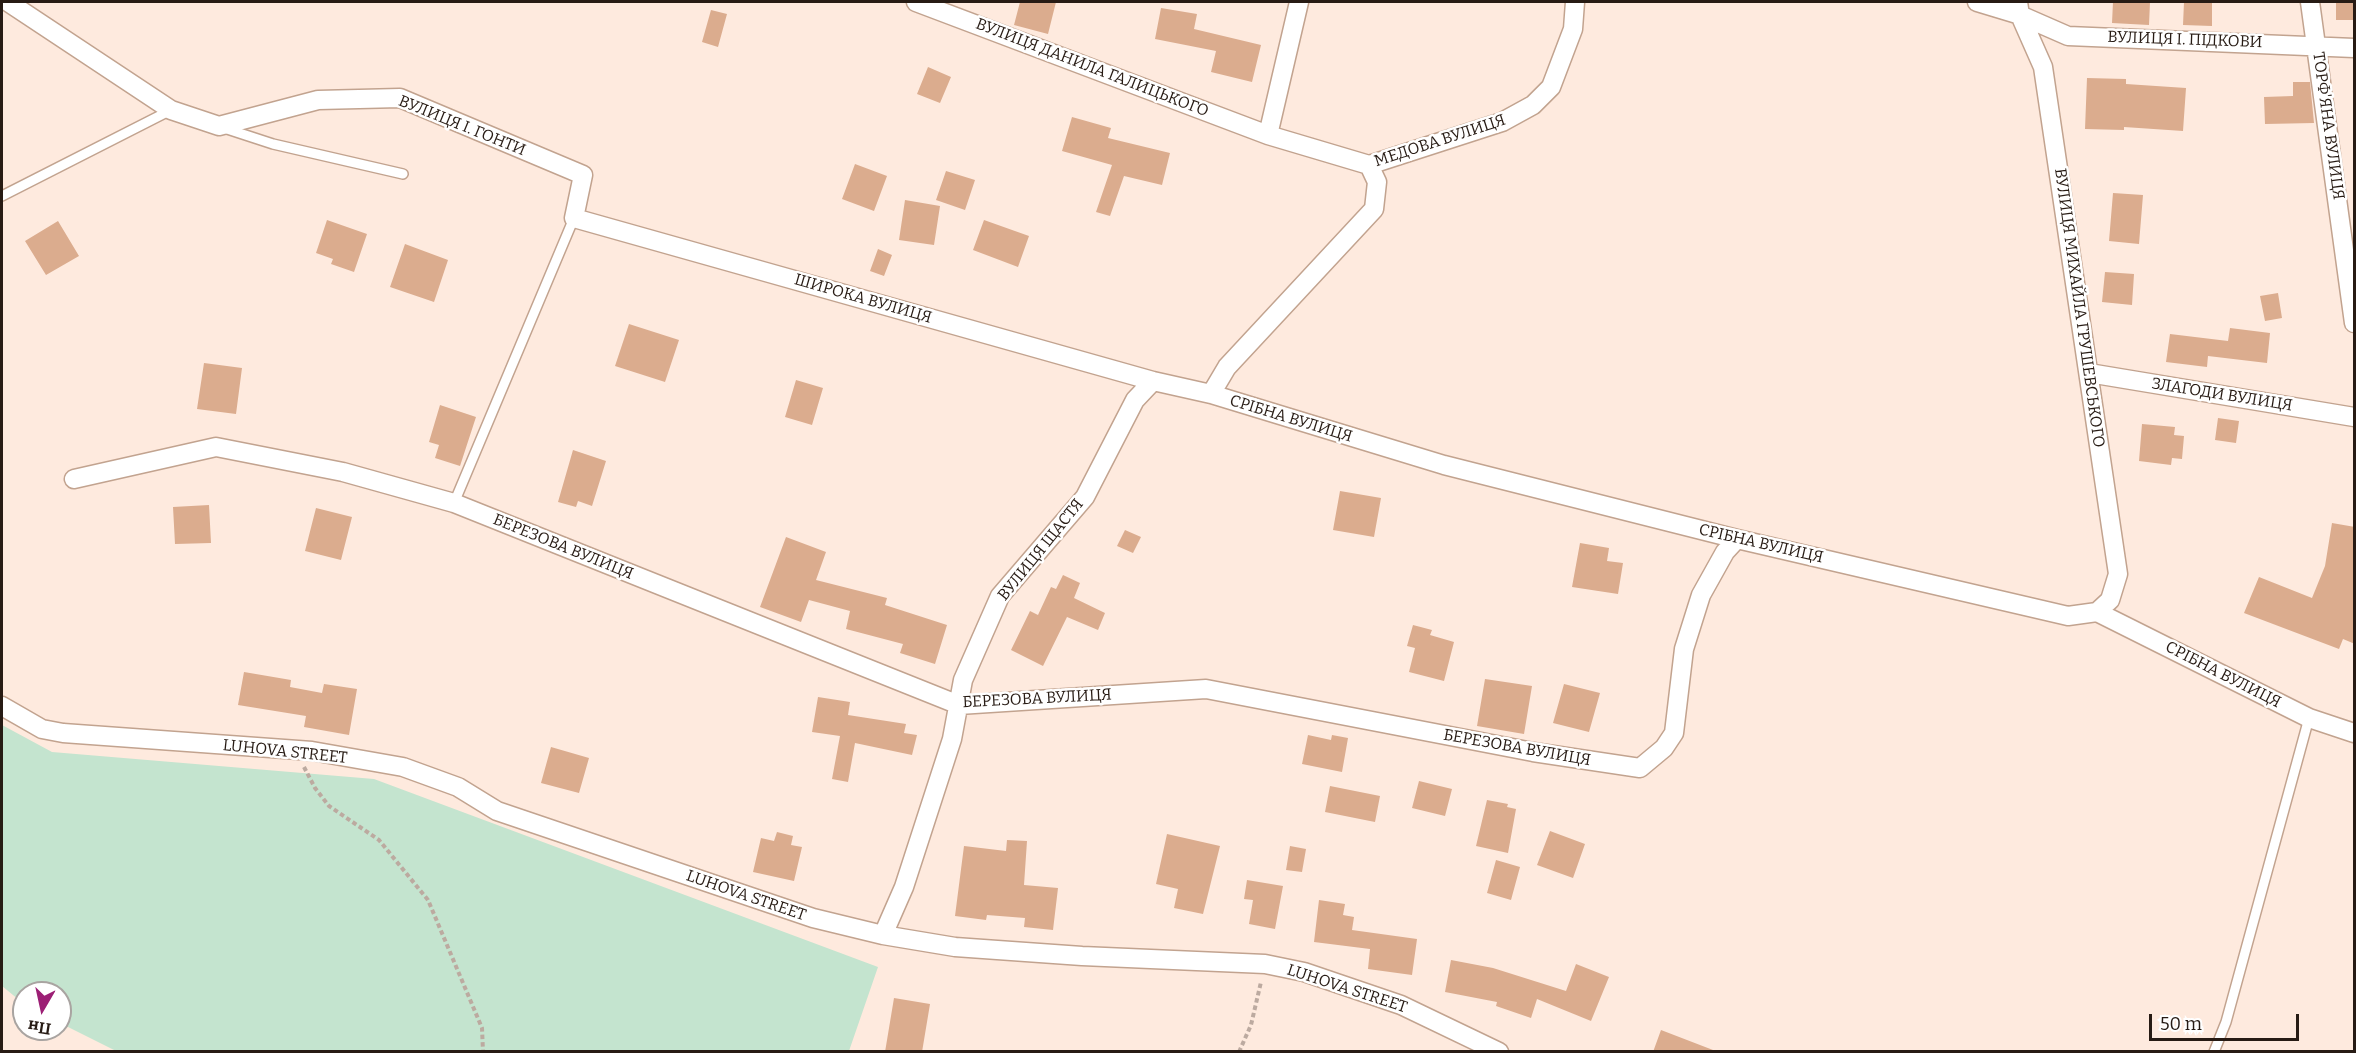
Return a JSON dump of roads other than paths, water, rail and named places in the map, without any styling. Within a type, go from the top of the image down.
[{"type":"street","points":[[8,2],[171,110],[219,126]]},
{"type":"street","name":"ВУЛИЦЯ ДАНИЛА ГАЛИЦЬКОГО","points":[[916,2],[1268,135]]},
{"type":"street","points":[[1268,135],[1299,2]]},
{"type":"street","name":"МЕДОВА ВУЛИЦЯ","points":[[1268,135],[1369,165],[1502,122],[1533,105],[1551,87],[1573,29],[1575,2]]},
{"type":"street","name":"ВУЛИЦЯ І. ПІДКОВИ","points":[[1977,2],[2019,8],[2068,36],[2355,48]]},
{"type":"street","name":"ТОРФ'ЯНА ВУЛИЦЯ","points":[[2310,2],[2355,323]]},
{"type":"street","name":"ВУЛИЦЯ МИХАЙЛА ГРУШЕВСЬКОГО","points":[[2019,8],[2043,67],[2118,573],[2110,600],[2097,612]]},
{"type":"street","name":"ВУЛИЦЯ І. ГОНТИ","points":[[219,126],[318,100],[400,98],[583,176],[574,218]]},
{"type":"street","points":[[1211,394],[1227,367],[1374,209],[1377,182],[1369,165]]},
{"type":"street","name":"ШИРОКА ВУЛИЦЯ","points":[[574,218],[1153,381]]},
{"type":"street","name":"ЗЛАГОДИ ВУЛИЦЯ","points":[[2089,373],[2355,417]]},
{"type":"street","name":"СРІБНА ВУЛИЦЯ","points":[[1153,381],[1211,394],[1444,465],[1737,539],[2068,616],[2097,612],[2309,718],[2355,733]]},
{"type":"street","name":"ВУЛИЦЯ ЩАСТЯ","points":[[884,935],[904,887],[952,739],[963,680],[1000,596],[1085,497],[1135,400],[1153,381]]},
{"type":"street","name":"БЕРЕЗОВА ВУЛИЦЯ","points":[[74,479],[216,447],[343,472],[454,503],[959,705],[1206,689],[1521,750],[1640,768],[1664,748],[1674,733],[1684,649],[1701,595],[1725,552],[1737,539]]},
{"type":"street","name":"LUHOVA STREET","points":[[2,706],[42,729],[63,733],[303,751],[403,767],[458,787],[497,811],[813,918],[884,935],[955,947],[1047,954],[1265,964],[1304,972],[1401,1005],[1499,1052]]},
{"type":"lane","points":[[2,196],[171,110]]},
{"type":"lane","points":[[219,126],[273,144],[403,174]]},
{"type":"lane","points":[[454,503],[574,218]]},
{"type":"lane","points":[[2214,1052],[2226,1022],[2309,718]]}]
